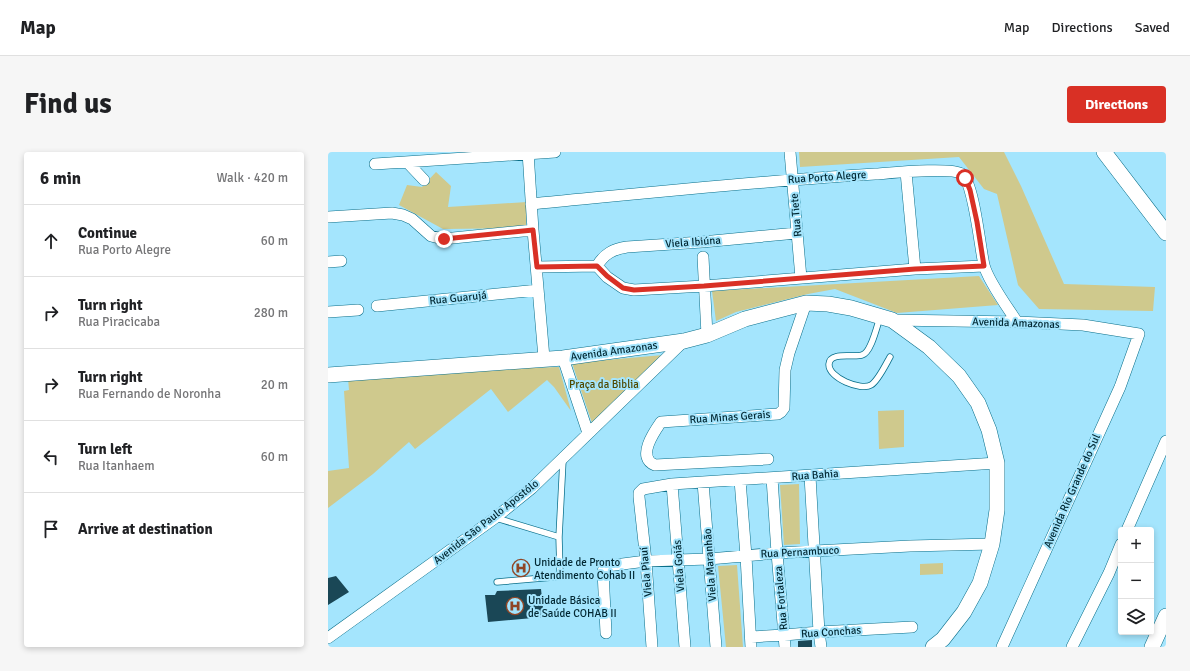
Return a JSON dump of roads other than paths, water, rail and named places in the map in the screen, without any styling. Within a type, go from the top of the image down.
[{"type":"street","points":[[375,164],[555,152]]},
{"type":"street","name":"Rua Tiete","points":[[790,152],[801,278]]},
{"type":"street","points":[[1104,152],[1166,233]]},
{"type":"street","points":[[528,153],[544,358]]},
{"type":"street","points":[[408,162],[424,180]]},
{"type":"street","points":[[906,172],[915,269]]},
{"type":"street","name":"Rua Porto Alegre","points":[[531,204],[792,179],[906,172],[957,172],[962,174],[965,178],[970,190],[984,266],[992,282],[1017,322]]},
{"type":"street","points":[[328,217],[392,213],[412,219],[431,236],[444,239],[533,230]]},
{"type":"street","name":"Viela Ibiúna","points":[[597,266],[606,254],[618,248],[797,233]]},
{"type":"street","points":[[703,257],[707,335]]},
{"type":"street","points":[[328,262],[341,261]]},
{"type":"street","points":[[537,267],[597,266],[623,288],[634,290],[704,286],[915,269],[984,266]]},
{"type":"street","name":"Rua Guarujá","points":[[377,306],[538,290]]},
{"type":"street","name":"Avenida Amazonas","points":[[328,375],[544,358],[563,358],[684,342],[707,335],[745,319],[806,303],[828,304],[851,308],[886,318],[1083,325],[1139,334]]},
{"type":"street","name":"Rua Minas Gerais","points":[[768,459],[655,465],[651,464],[646,454],[650,441],[661,422],[778,414],[781,412],[784,408],[785,370],[789,353],[806,303]]},
{"type":"street","points":[[328,312],[358,310]]},
{"type":"street","name":"Avenida Amazonas","points":[[886,318],[929,347],[959,376],[978,403],[989,430],[997,463],[998,510],[992,544],[980,583],[964,612],[943,639],[933,647]]},
{"type":"street","name":"Avenida Rio Grande do Sul","points":[[1002,647],[1120,388],[1139,334]]},
{"type":"street","name":"Avenida São Paulo Apostólo","points":[[328,638],[495,518],[532,488],[684,342]]},
{"type":"street","points":[[563,358],[588,434]]},
{"type":"street","points":[[1128,527],[1166,441]]},
{"type":"street","name":"Rua Bahia","points":[[639,497],[641,491],[645,488],[672,484],[997,463]]},
{"type":"street","points":[[810,476],[821,647]]},
{"type":"street","name":"Rua Fortaleza","points":[[772,478],[776,553],[785,647]]},
{"type":"street","points":[[740,480],[751,642]]},
{"type":"street","name":"Viela Maranhão","points":[[703,482],[716,647]]},
{"type":"street","name":"Viela Goiás","points":[[672,484],[685,647]]},
{"type":"street","name":"Viela Piauí","points":[[639,497],[646,561],[652,647]]},
{"type":"street","name":"Rua Pernambuco","points":[[606,633],[603,571],[607,566],[646,561],[709,559],[776,553],[910,546],[992,544]]},
{"type":"street","points":[[1072,647],[1109,573],[1118,551]]},
{"type":"street","points":[[1152,647],[1166,616]]},
{"type":"street","name":"Rua Conchas","points":[[751,642],[819,632],[912,627]]},
{"type":"lane","points":[[886,318],[868,351],[864,355],[835,356],[831,359],[829,364],[830,371],[838,378],[851,384],[864,387],[869,386],[874,384],[890,357]]},
{"type":"lane","points":[[497,582],[554,577],[560,573],[559,537],[564,458]]},
{"type":"lane","points":[[495,518],[559,537]]},
{"type":"place","name":"Unidade de Pronto Atendimento Cohab II","points":[[521,568]]},
{"type":"place","name":"Unidade Básica de Saúde COHAB II","points":[[515,606]]},
{"type":"park label","name":"Praça da Biblia","points":[[604,384]]}]
